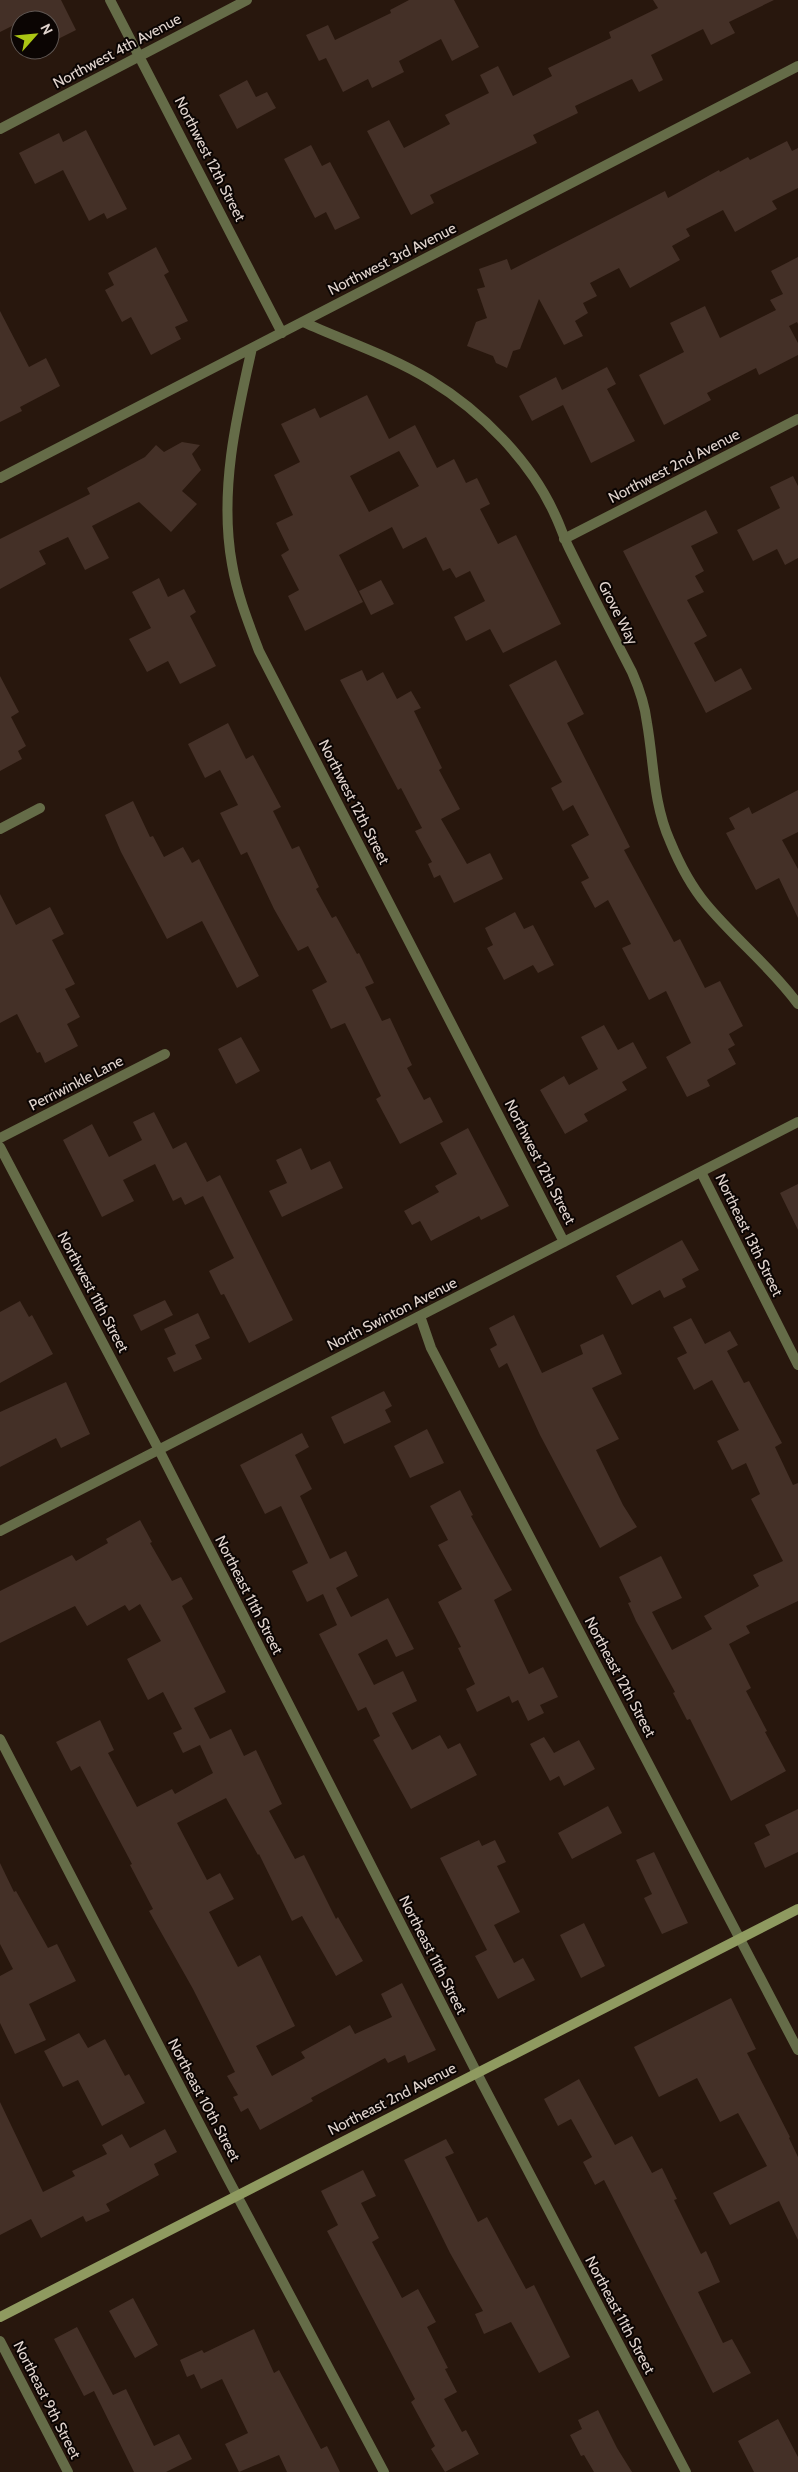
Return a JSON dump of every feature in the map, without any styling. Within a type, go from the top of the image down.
[{"type":"street","name":"Northwest 12th Street","points":[[110,0],[282,333]]},
{"type":"street","name":"Northwest 4th Avenue","points":[[0,129],[247,0]]},
{"type":"street","name":"Northwest 3rd Avenue","points":[[0,478],[798,66]]},
{"type":"street","name":"Grove Way","points":[[303,322],[406,366],[432,381],[470,408],[492,429],[522,463],[555,515],[564,539],[632,672],[640,693],[647,722],[658,806],[669,840],[685,872],[704,902],[728,929],[763,962],[798,1004]]},
{"type":"street","name":"Northwest 12th Street","points":[[252,348],[231,457],[228,487],[229,541],[242,608],[259,651],[564,1242]]},
{"type":"street","name":"Northwest 2nd Avenue","points":[[564,539],[798,419]]},
{"type":"street","points":[[0,829],[40,808]]},
{"type":"street","name":"Perriwinkle Lane","points":[[0,1138],[165,1054]]},
{"type":"street","name":"North Swinton Avenue","points":[[0,1531],[798,1122]]},
{"type":"street","name":"Northwest 11th Street","points":[[0,1147],[159,1450]]},
{"type":"street","name":"Northeast 13th Street","points":[[701,1172],[798,1365]]},
{"type":"street","name":"Northeast 12th Street","points":[[420,1316],[431,1348],[798,2050]]},
{"type":"street","name":"Northeast 11th Street","points":[[159,1450],[476,2073],[686,2472]]},
{"type":"street","name":"Northeast 10th Street","points":[[0,1739],[237,2196],[384,2472]]},
{"type":"street","name":"Northeast 2nd Avenue","points":[[0,2317],[798,1909]]},
{"type":"street","name":"Northeast 9th Street","points":[[0,2341],[68,2472]]},
{"type":"building","points":[[0,0],[61,0],[76,30],[60,38],[60,10],[10,10],[10,27],[0,32]]},
{"type":"building","points":[[409,0],[454,0],[479,47],[452,61],[441,39],[399,61],[404,72],[372,88],[368,79],[343,92],[326,58],[319,61],[306,35],[328,25],[335,40],[391,13],[390,10]]},
{"type":"building","points":[[653,0],[774,0],[729,22],[735,33],[711,45],[703,29],[651,55],[663,80],[639,92],[632,79],[575,106],[578,113],[533,135],[537,143],[430,195],[434,203],[411,215],[367,131],[389,120],[404,148],[450,124],[445,115],[489,93],[480,75],[498,66],[513,96],[552,76],[548,68],[611,38],[609,32],[658,8]]},
{"type":"building","points":[[247,80],[256,97],[267,92],[276,108],[237,129],[219,95]]},
{"type":"building","points":[[86,130],[127,209],[107,219],[104,213],[89,221],[63,170],[35,184],[19,153],[59,133],[63,142]]},
{"type":"building","points":[[787,141],[792,151],[798,148],[798,188],[772,201],[777,209],[735,232],[723,210],[686,229],[690,236],[672,246],[680,260],[630,288],[619,268],[590,283],[597,296],[583,303],[588,313],[575,321],[583,336],[564,345],[539,299],[520,349],[513,351],[507,368],[496,363],[493,356],[467,346],[476,322],[487,318],[477,289],[485,287],[479,269],[507,259],[511,270],[665,191],[668,198],[719,170],[720,172],[748,157],[750,160]]},
{"type":"building","points":[[311,145],[322,166],[330,162],[360,218],[335,230],[326,212],[315,218],[284,159]]},
{"type":"building","points":[[156,247],[169,272],[164,275],[188,321],[175,327],[181,339],[151,355],[131,317],[122,322],[105,290],[114,285],[108,273]]},
{"type":"building","points":[[798,257],[798,324],[797,322],[789,326],[798,343],[798,355],[759,375],[756,368],[707,393],[711,400],[664,425],[639,375],[684,352],[670,323],[705,306],[720,338],[776,310],[770,300],[783,294],[771,271]]},
{"type":"building","points":[[0,311],[29,367],[46,358],[60,386],[20,407],[22,411],[0,422]]},
{"type":"building","points":[[607,367],[616,384],[607,389],[635,441],[591,463],[563,405],[532,421],[519,396],[556,377],[562,390]]},
{"type":"building","points":[[367,395],[389,439],[415,425],[437,468],[454,459],[466,483],[477,478],[490,504],[480,509],[498,544],[516,535],[561,624],[503,653],[490,629],[466,641],[454,617],[485,601],[470,571],[456,578],[450,568],[443,571],[426,537],[403,549],[392,527],[339,555],[363,602],[305,631],[288,596],[299,590],[281,555],[289,550],[276,523],[293,515],[274,475],[300,462],[281,424],[315,408],[320,418]],"holes":[[[399,451],[419,486],[369,512],[350,476]]]},
{"type":"building","points":[[182,442],[200,445],[192,454],[201,470],[182,491],[197,504],[171,532],[139,502],[92,526],[109,558],[85,570],[68,537],[39,551],[46,564],[0,589],[0,539],[90,494],[87,488],[145,457],[156,445],[164,452]]},
{"type":"building","points":[[793,476],[798,486],[798,558],[785,565],[777,549],[753,561],[737,530],[780,508],[770,487]]},
{"type":"building","points":[[706,510],[718,533],[691,546],[704,571],[695,576],[704,592],[687,600],[707,636],[694,643],[715,682],[741,668],[752,689],[706,713],[623,551]]},
{"type":"building","points":[[159,578],[168,597],[184,589],[196,612],[190,616],[216,666],[180,684],[168,661],[147,672],[129,639],[151,628],[132,592]]},
{"type":"building","points":[[381,580],[394,604],[371,615],[359,591]]},
{"type":"building","points":[[556,660],[584,714],[567,723],[630,847],[624,850],[674,942],[680,939],[705,988],[720,981],[743,1026],[729,1034],[735,1045],[728,1049],[736,1064],[707,1080],[710,1086],[687,1097],[666,1057],[691,1043],[666,991],[649,1000],[622,948],[631,944],[608,900],[595,908],[581,882],[589,878],[571,845],[589,835],[573,805],[563,811],[551,788],[562,782],[509,685]]},
{"type":"building","points":[[362,670],[367,681],[383,672],[397,699],[411,691],[421,708],[414,711],[442,768],[439,770],[460,809],[441,819],[467,864],[490,853],[503,879],[454,903],[440,875],[434,878],[428,864],[432,862],[415,831],[422,828],[401,788],[398,790],[340,680]]},
{"type":"building","points":[[0,676],[19,712],[11,717],[26,746],[18,751],[22,759],[0,771]]},
{"type":"building","points":[[228,723],[246,759],[253,755],[281,807],[273,811],[292,849],[299,846],[319,887],[316,889],[332,918],[336,916],[357,954],[359,953],[374,983],[365,987],[382,1021],[390,1018],[412,1065],[407,1068],[424,1100],[430,1097],[443,1122],[400,1144],[376,1099],[381,1096],[345,1023],[331,1029],[312,990],[327,982],[308,946],[298,951],[274,909],[247,852],[241,855],[220,813],[238,805],[220,770],[205,778],[188,744]]},
{"type":"building","points":[[798,790],[798,832],[782,840],[798,869],[798,918],[779,878],[756,890],[726,833],[735,829],[729,818],[749,807],[752,814]]},
{"type":"building","points":[[133,801],[150,837],[153,836],[164,857],[183,847],[192,863],[199,859],[259,976],[237,988],[202,921],[167,939],[121,852],[105,815]]},
{"type":"building","points":[[0,894],[16,925],[50,907],[64,934],[52,940],[75,984],[65,989],[80,1017],[67,1024],[78,1046],[45,1063],[40,1052],[37,1053],[17,1014],[0,1023]]},
{"type":"building","points":[[515,912],[524,929],[533,925],[554,965],[538,973],[533,965],[504,980],[487,948],[493,945],[485,928]]},
{"type":"building","points":[[604,1025],[618,1050],[633,1042],[647,1068],[622,1082],[627,1090],[584,1114],[588,1121],[565,1134],[540,1090],[564,1076],[569,1085],[598,1069],[581,1037]]},
{"type":"building","points":[[241,1037],[260,1071],[236,1084],[218,1049]]},
{"type":"building","points":[[154,1112],[173,1149],[186,1142],[207,1182],[220,1175],[293,1320],[249,1343],[224,1294],[221,1295],[209,1271],[234,1258],[203,1196],[185,1205],[181,1197],[173,1201],[155,1164],[123,1180],[134,1201],[102,1217],[63,1140],[92,1124],[109,1157],[142,1140],[133,1122]]},
{"type":"building","points":[[468,1128],[509,1206],[481,1220],[479,1216],[431,1241],[420,1221],[412,1225],[404,1211],[439,1192],[435,1186],[457,1174],[440,1143]]},
{"type":"building","points":[[301,1148],[311,1170],[330,1161],[343,1188],[282,1217],[269,1191],[287,1183],[276,1160]]},
{"type":"building","points":[[798,1184],[798,1230],[780,1193]]},
{"type":"building","points":[[682,1240],[699,1270],[682,1279],[686,1287],[664,1298],[660,1290],[632,1305],[616,1276]]},
{"type":"building","points":[[165,1300],[173,1315],[141,1331],[133,1315]]},
{"type":"building","points":[[20,1301],[29,1317],[32,1315],[53,1354],[0,1383],[0,1312]]},
{"type":"building","points":[[198,1313],[210,1338],[195,1345],[202,1359],[174,1372],[167,1358],[176,1354],[164,1329]]},
{"type":"building","points":[[514,1315],[542,1373],[583,1354],[580,1345],[603,1334],[622,1374],[592,1388],[619,1439],[596,1450],[623,1505],[637,1527],[600,1548],[540,1435],[507,1363],[499,1368],[490,1349],[497,1345],[489,1328]]},
{"type":"building","points":[[691,1318],[705,1344],[730,1331],[738,1345],[727,1351],[744,1383],[749,1381],[782,1443],[775,1447],[793,1485],[798,1483],[798,1601],[746,1626],[750,1633],[729,1644],[751,1688],[746,1691],[786,1771],[731,1801],[690,1719],[687,1720],[673,1693],[675,1692],[636,1621],[628,1603],[631,1602],[619,1577],[661,1556],[682,1598],[652,1612],[672,1650],[712,1629],[704,1616],[759,1586],[753,1575],[783,1561],[751,1499],[760,1494],[746,1463],[732,1470],[717,1441],[739,1430],[712,1380],[694,1390],[677,1358],[687,1353],[673,1327]]},
{"type":"building","points":[[66,1382],[90,1434],[61,1448],[56,1438],[0,1467],[0,1412]]},
{"type":"building","points":[[384,1391],[392,1406],[385,1410],[391,1422],[344,1444],[331,1417]]},
{"type":"building","points":[[427,1429],[444,1463],[410,1478],[394,1446]]},
{"type":"building","points":[[302,1433],[309,1447],[295,1455],[312,1489],[300,1496],[330,1559],[346,1551],[358,1576],[336,1588],[351,1617],[388,1598],[414,1649],[396,1657],[387,1639],[358,1654],[374,1685],[403,1671],[417,1701],[392,1713],[412,1750],[440,1735],[448,1749],[460,1743],[477,1775],[411,1809],[373,1740],[380,1736],[366,1707],[358,1711],[319,1634],[337,1625],[323,1594],[307,1602],[292,1571],[308,1563],[281,1506],[265,1514],[240,1465]]},
{"type":"building","points":[[460,1490],[473,1515],[471,1516],[512,1590],[494,1600],[529,1674],[543,1667],[558,1697],[540,1705],[544,1713],[528,1721],[518,1700],[512,1703],[509,1696],[477,1712],[466,1689],[475,1684],[458,1648],[461,1647],[438,1602],[462,1589],[438,1545],[448,1540],[430,1506]]},
{"type":"building","points":[[140,1520],[152,1542],[150,1543],[172,1581],[181,1577],[193,1599],[182,1606],[226,1692],[194,1708],[210,1739],[231,1729],[244,1756],[256,1750],[282,1804],[269,1811],[295,1859],[304,1855],[336,1919],[338,1917],[363,1961],[336,1976],[302,1916],[292,1921],[259,1854],[226,1798],[177,1823],[207,1880],[220,1873],[234,1899],[209,1912],[238,1967],[260,1955],[295,2026],[256,2046],[272,2076],[305,2058],[301,2052],[350,2025],[355,2034],[392,2017],[381,1994],[402,1983],[436,2050],[408,2063],[405,2055],[388,2063],[385,2058],[311,2098],[313,2101],[260,2130],[248,2108],[241,2112],[233,2097],[238,2095],[227,2076],[235,2072],[193,1989],[149,1911],[153,1909],[130,1865],[132,1864],[80,1766],[71,1771],[56,1742],[100,1720],[114,1750],[108,1753],[137,1807],[172,1789],[175,1794],[213,1773],[200,1745],[183,1753],[173,1733],[182,1729],[163,1692],[148,1700],[127,1659],[161,1641],[140,1604],[129,1611],[125,1605],[87,1626],[75,1606],[0,1643],[0,1591],[72,1555],[76,1561],[108,1543],[106,1539]]},
{"type":"building","points":[[544,1737],[554,1753],[579,1740],[595,1769],[564,1786],[559,1776],[550,1781],[530,1744]]},
{"type":"building","points":[[608,1806],[622,1833],[572,1859],[558,1833]]},
{"type":"building","points":[[798,1809],[798,1852],[765,1868],[754,1843],[770,1835],[765,1825]]},
{"type":"building","points":[[479,1840],[482,1846],[495,1840],[506,1862],[497,1866],[520,1912],[494,1925],[514,1963],[523,1958],[535,1980],[498,1999],[475,1956],[487,1950],[440,1858]]},
{"type":"building","points":[[654,1852],[688,1923],[662,1934],[644,1898],[652,1894],[636,1860]]},
{"type":"building","points":[[0,1863],[14,1892],[16,1891],[48,1948],[57,1944],[76,1981],[29,2004],[46,2040],[15,2054],[0,2023],[0,1976],[13,1969],[0,1944]]},
{"type":"building","points":[[584,1923],[605,1966],[581,1978],[560,1935]]},
{"type":"building","points":[[731,1998],[756,2049],[747,2053],[790,2137],[798,2157],[798,2240],[779,2201],[730,2225],[713,2193],[767,2166],[738,2113],[720,2122],[697,2078],[659,2097],[634,2047]]},
{"type":"building","points":[[79,2033],[88,2048],[105,2039],[125,2076],[129,2074],[145,2103],[102,2126],[78,2080],[63,2087],[44,2051]]},
{"type":"building","points":[[579,2079],[615,2145],[632,2136],[652,2173],[662,2168],[677,2199],[674,2200],[701,2254],[706,2251],[720,2282],[698,2292],[723,2343],[732,2339],[751,2373],[713,2393],[604,2180],[595,2185],[583,2162],[592,2157],[571,2119],[558,2126],[544,2099]]},
{"type":"building","points":[[0,2102],[43,2192],[75,2176],[72,2171],[107,2154],[102,2145],[122,2134],[130,2148],[165,2129],[177,2152],[154,2164],[159,2175],[106,2204],[110,2211],[86,2222],[83,2216],[41,2238],[31,2219],[0,2235]]},
{"type":"building","points":[[446,2139],[454,2153],[445,2157],[478,2222],[487,2217],[526,2289],[534,2285],[570,2357],[539,2373],[511,2322],[484,2334],[475,2314],[483,2311],[450,2253],[404,2160]]},
{"type":"building","points":[[363,2170],[376,2196],[361,2203],[379,2238],[372,2242],[402,2298],[418,2289],[436,2322],[427,2327],[448,2368],[445,2369],[457,2392],[444,2399],[462,2432],[466,2430],[479,2454],[445,2472],[431,2449],[435,2446],[411,2402],[415,2399],[327,2231],[338,2225],[321,2191]]},
{"type":"building","points":[[133,2298],[158,2345],[135,2358],[109,2311]]},
{"type":"building","points":[[77,2327],[113,2395],[126,2389],[154,2446],[179,2434],[192,2459],[166,2472],[134,2472],[94,2391],[84,2396],[54,2339]]},
{"type":"building","points":[[254,2329],[274,2373],[279,2370],[321,2449],[327,2446],[340,2472],[287,2472],[279,2455],[239,2472],[225,2444],[248,2433],[222,2379],[201,2389],[194,2374],[187,2377],[180,2360],[202,2350],[204,2353]]},
{"type":"building","points":[[598,2410],[617,2448],[632,2472],[594,2472],[584,2455],[581,2456],[570,2435],[582,2429],[578,2420]]},
{"type":"building","points":[[778,2419],[798,2457],[798,2472],[754,2472],[738,2441]]}]
